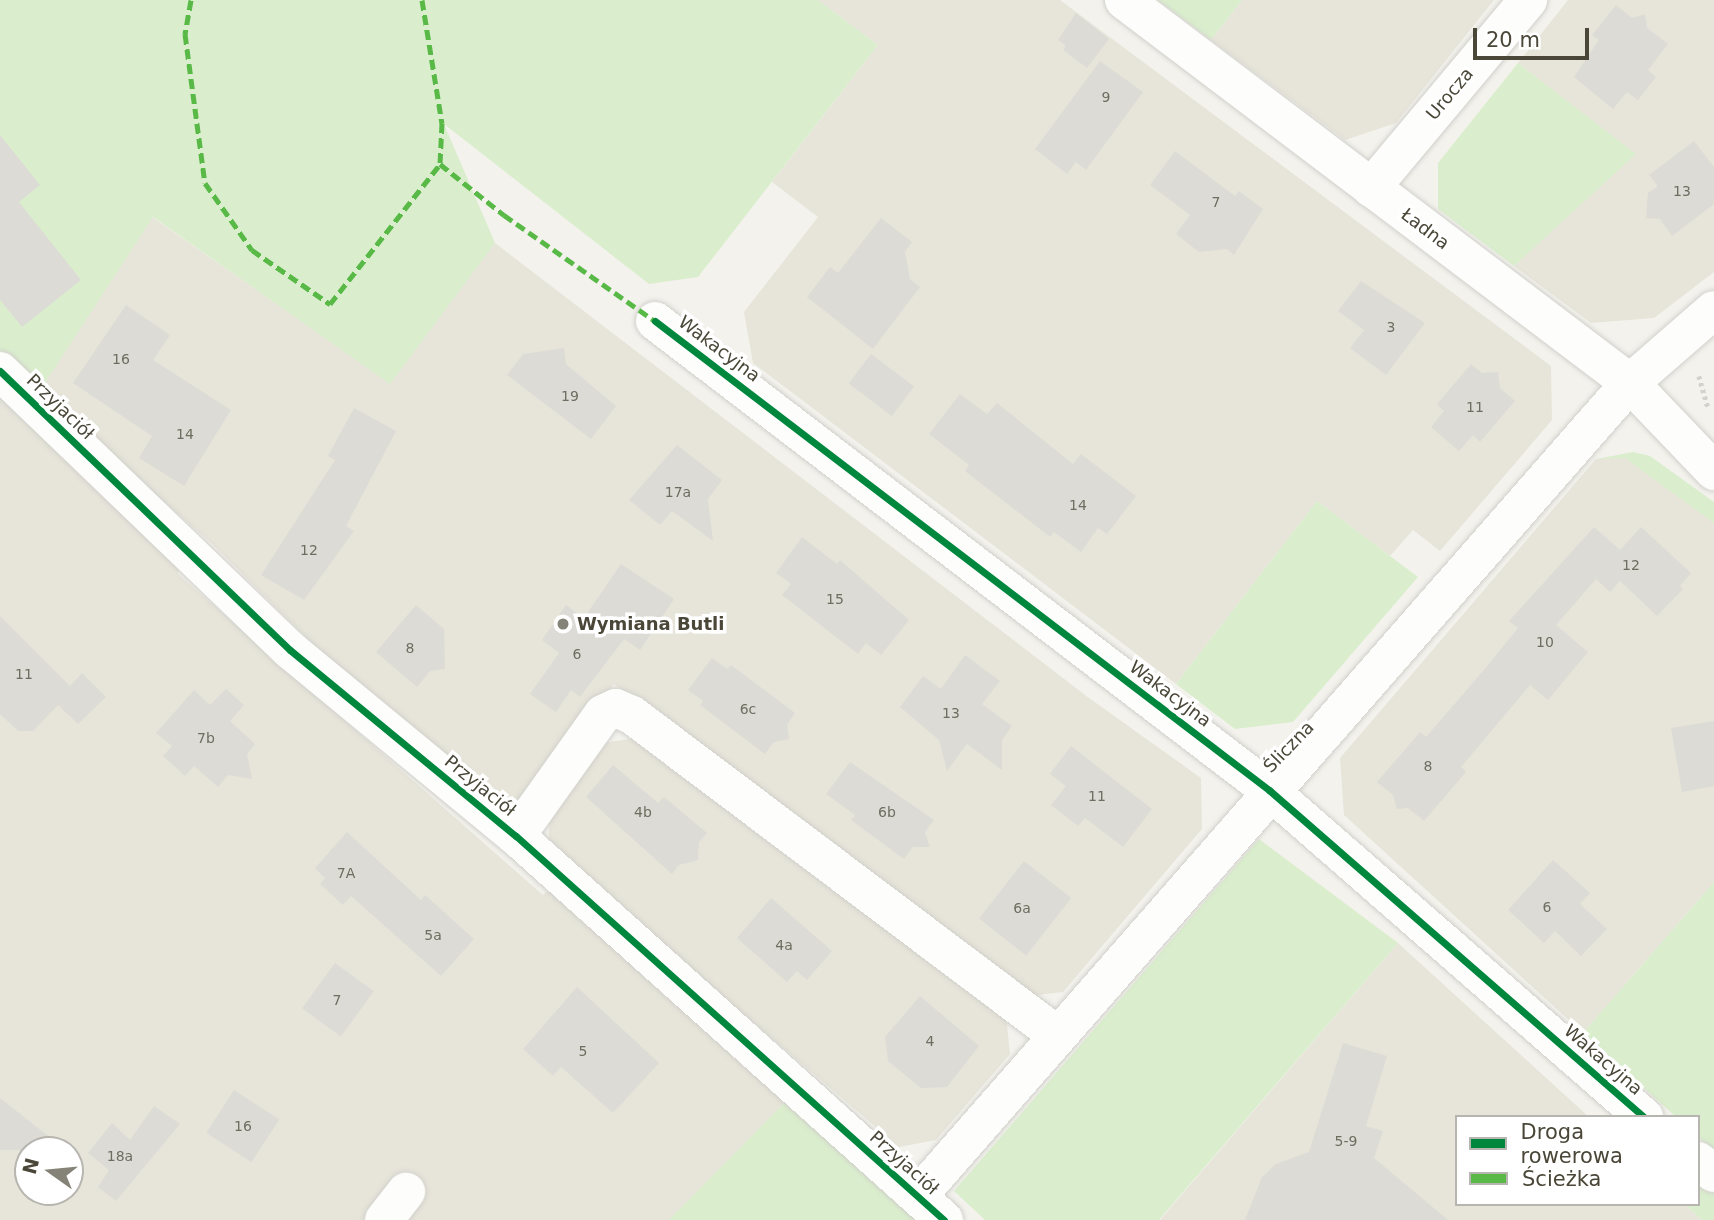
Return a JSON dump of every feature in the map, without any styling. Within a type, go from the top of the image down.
[{"type":"street","name":"Ładna","points":[[1124,0],[1630,383],[1714,471]]},
{"type":"street","name":"Urocza","points":[[1371,188],[1528,0]]},
{"type":"street","name":"Śliczna","points":[[931,1208],[1057,1035],[1269,790],[1333,724],[1630,383],[1714,310]]},
{"type":"street","name":"Wakacyjna","points":[[655,321],[1269,790],[1642,1115]]},
{"type":"street","name":"Przyjaciół","points":[[0,371],[290,650],[516,836],[931,1208]]},
{"type":"street","points":[[516,836],[603,714],[616,709],[632,715],[1057,1035]]},
{"type":"shaded area","points":[[818,0],[1060,0],[1551,366],[1552,420],[1440,551],[1413,530],[1390,556],[1317,501],[1176,684],[753,363],[744,312],[818,217],[772,182],[878,45]]},
{"type":"shaded area","points":[[1242,0],[1494,0],[1396,123],[1345,140],[1211,40]]},
{"type":"shaded area","points":[[1568,0],[1714,0],[1714,272],[1654,318],[1591,323],[1514,266],[1635,154],[1518,63]]},
{"type":"shaded area","points":[[152,217],[390,383],[495,243],[1089,698],[1201,778],[1202,829],[1063,992],[1029,996],[614,684],[514,817],[322,653],[211,543],[39,392]]},
{"type":"shaded area","points":[[0,387],[179,549],[178,574],[543,895],[551,888],[786,1101],[678,1220],[0,1220]]},
{"type":"shaded area","points":[[1625,457],[1714,523],[1714,882],[1583,1033],[1344,815],[1340,758],[1596,459]]},
{"type":"shaded area","points":[[637,738],[1006,1015],[1010,1054],[936,1140],[899,1147],[549,847],[549,808],[596,744]]},
{"type":"shaded area","points":[[1398,943],[1587,1115],[1455,1115],[1455,1206],[1687,1206],[1702,1220],[1160,1220]]},
{"type":"green space","points":[[0,0],[818,0],[878,45],[698,277],[649,284],[444,124],[495,243],[390,384],[153,217],[39,392],[0,360]]},
{"type":"green space","points":[[1158,0],[1242,0],[1211,40]]},
{"type":"green space","points":[[1518,63],[1636,154],[1514,266],[1438,209],[1438,163]]},
{"type":"green space","points":[[1633,452],[1650,456],[1714,502],[1714,523],[1625,458],[1596,459]]},
{"type":"green space","points":[[1317,501],[1418,577],[1293,722],[1235,729],[1176,684]]},
{"type":"green space","points":[[1259,839],[1398,943],[1159,1220],[985,1220],[954,1191]]},
{"type":"green space","points":[[1714,882],[1714,1151],[1700,1139],[1700,1115],[1674,1115],[1583,1033]]},
{"type":"green space","points":[[786,1101],[917,1220],[669,1220]]},
{"type":"green space","points":[[1700,1180],[1714,1190],[1714,1220],[1702,1220],[1687,1206],[1700,1206]]},
{"type":"building","points":[[1616,5],[1632,18],[1645,14],[1647,28],[1668,44],[1648,70],[1656,77],[1638,100],[1627,92],[1613,109],[1574,77],[1599,40],[1592,35]]},
{"type":"building","points":[[1076,13],[1109,39],[1087,68],[1063,50],[1066,46],[1058,40]]},
{"type":"building","points":[[1100,61],[1143,92],[1086,170],[1076,162],[1067,174],[1035,149]]},
{"type":"building","points":[[0,135],[40,185],[19,202],[81,280],[22,327],[0,300]]},
{"type":"building","points":[[1694,141],[1714,167],[1714,204],[1672,236],[1660,219],[1646,218],[1648,193],[1658,186],[1649,175]]},
{"type":"building","points":[[1175,151],[1235,196],[1239,191],[1263,209],[1234,255],[1227,249],[1199,252],[1176,234],[1190,215],[1150,185]]},
{"type":"building","points":[[881,218],[912,242],[905,252],[910,279],[920,287],[873,349],[807,297],[830,267],[838,273]]},
{"type":"building","points":[[1361,281],[1425,323],[1386,375],[1350,348],[1364,330],[1338,311]]},
{"type":"building","points":[[126,305],[170,335],[153,360],[231,410],[184,486],[139,458],[152,436],[73,383]]},
{"type":"building","points":[[564,348],[566,364],[616,406],[591,439],[507,375],[523,354]]},
{"type":"building","points":[[871,354],[914,386],[892,416],[849,384]]},
{"type":"building","points":[[1471,364],[1482,373],[1498,372],[1500,388],[1515,401],[1480,442],[1473,435],[1459,451],[1431,427],[1444,411],[1437,404]]},
{"type":"building","points":[[960,394],[987,414],[997,403],[1073,464],[1081,454],[1136,496],[1107,534],[1098,528],[1081,552],[1054,532],[1050,537],[965,471],[969,465],[929,434]]},
{"type":"building","points":[[354,408],[396,431],[346,526],[354,531],[304,600],[261,575],[335,460],[328,456]]},
{"type":"building","points":[[677,445],[722,480],[708,499],[713,541],[672,511],[660,525],[629,500]]},
{"type":"building","points":[[1594,527],[1620,550],[1641,527],[1691,573],[1680,586],[1683,589],[1657,616],[1620,581],[1610,592],[1596,579],[1556,625],[1588,652],[1548,700],[1530,685],[1461,767],[1466,772],[1424,821],[1408,808],[1397,809],[1393,795],[1377,782],[1420,732],[1426,737],[1483,671],[1518,628],[1509,621]]},
{"type":"building","points":[[802,537],[837,564],[840,560],[909,620],[881,655],[866,643],[858,654],[782,595],[791,584],[776,573]]},
{"type":"building","points":[[621,564],[674,599],[640,650],[624,639],[580,697],[571,690],[556,712],[530,694],[559,653],[542,640],[566,605],[584,618]]},
{"type":"building","points":[[416,605],[444,629],[445,669],[430,671],[417,687],[376,652]]},
{"type":"building","points":[[0,616],[70,686],[82,673],[106,697],[78,724],[58,705],[33,731],[18,731],[0,714]]},
{"type":"building","points":[[965,655],[1000,681],[982,704],[1012,726],[1002,740],[1002,770],[967,744],[947,771],[939,740],[900,707],[923,676],[941,689]]},
{"type":"building","points":[[712,658],[727,669],[731,665],[795,713],[787,725],[789,739],[774,742],[765,754],[700,705],[703,701],[688,690]]},
{"type":"building","points":[[226,689],[244,705],[230,721],[255,744],[247,754],[252,779],[228,775],[218,787],[194,766],[185,776],[163,756],[172,746],[156,733],[194,690],[210,705]]},
{"type":"building","points":[[1714,721],[1714,786],[1682,792],[1671,728]]},
{"type":"building","points":[[1071,746],[1152,809],[1123,847],[1085,818],[1078,826],[1051,805],[1066,786],[1050,774]]},
{"type":"building","points":[[850,762],[934,820],[925,832],[930,847],[913,847],[904,859],[851,820],[855,815],[826,794]]},
{"type":"building","points":[[613,765],[658,803],[664,797],[707,833],[699,842],[698,860],[679,865],[672,874],[586,797]]},
{"type":"building","points":[[347,832],[421,900],[425,895],[474,939],[441,976],[351,896],[343,905],[320,884],[325,878],[315,868]]},
{"type":"building","points":[[1553,860],[1590,893],[1580,904],[1607,929],[1581,956],[1555,931],[1544,943],[1508,910]]},
{"type":"building","points":[[1024,861],[1071,898],[1026,955],[979,919]]},
{"type":"building","points":[[771,898],[832,951],[807,980],[797,971],[787,982],[737,938]]},
{"type":"building","points":[[335,963],[374,991],[341,1037],[302,1008]]},
{"type":"building","points":[[577,987],[659,1063],[613,1113],[561,1067],[553,1076],[523,1049]]},
{"type":"building","points":[[920,996],[979,1046],[947,1087],[921,1088],[888,1061],[885,1037]]},
{"type":"building","points":[[1343,1043],[1387,1056],[1366,1126],[1383,1131],[1374,1158],[1448,1220],[1245,1220],[1262,1177],[1276,1164],[1309,1152]]},
{"type":"building","points":[[234,1090],[279,1119],[252,1162],[206,1133]]},
{"type":"building","points":[[0,1098],[48,1136],[14,1136],[14,1150],[0,1150]]},
{"type":"building","points":[[154,1106],[180,1124],[116,1201],[98,1187],[109,1170],[88,1153],[112,1123],[130,1140]]},
{"type":"marked path","points":[[191,0],[185,34],[205,183],[252,250],[330,304],[440,164]]},
{"type":"marked path","points":[[422,0],[442,123],[440,164],[504,215],[655,321]]},
{"type":"cycle path","points":[[655,321],[1269,790],[1642,1115]]},
{"type":"cycle path","points":[[0,371],[290,650],[516,836],[944,1220]]},
{"type":"place","name":"Wymiana Butli","points":[[563,624]]}]
